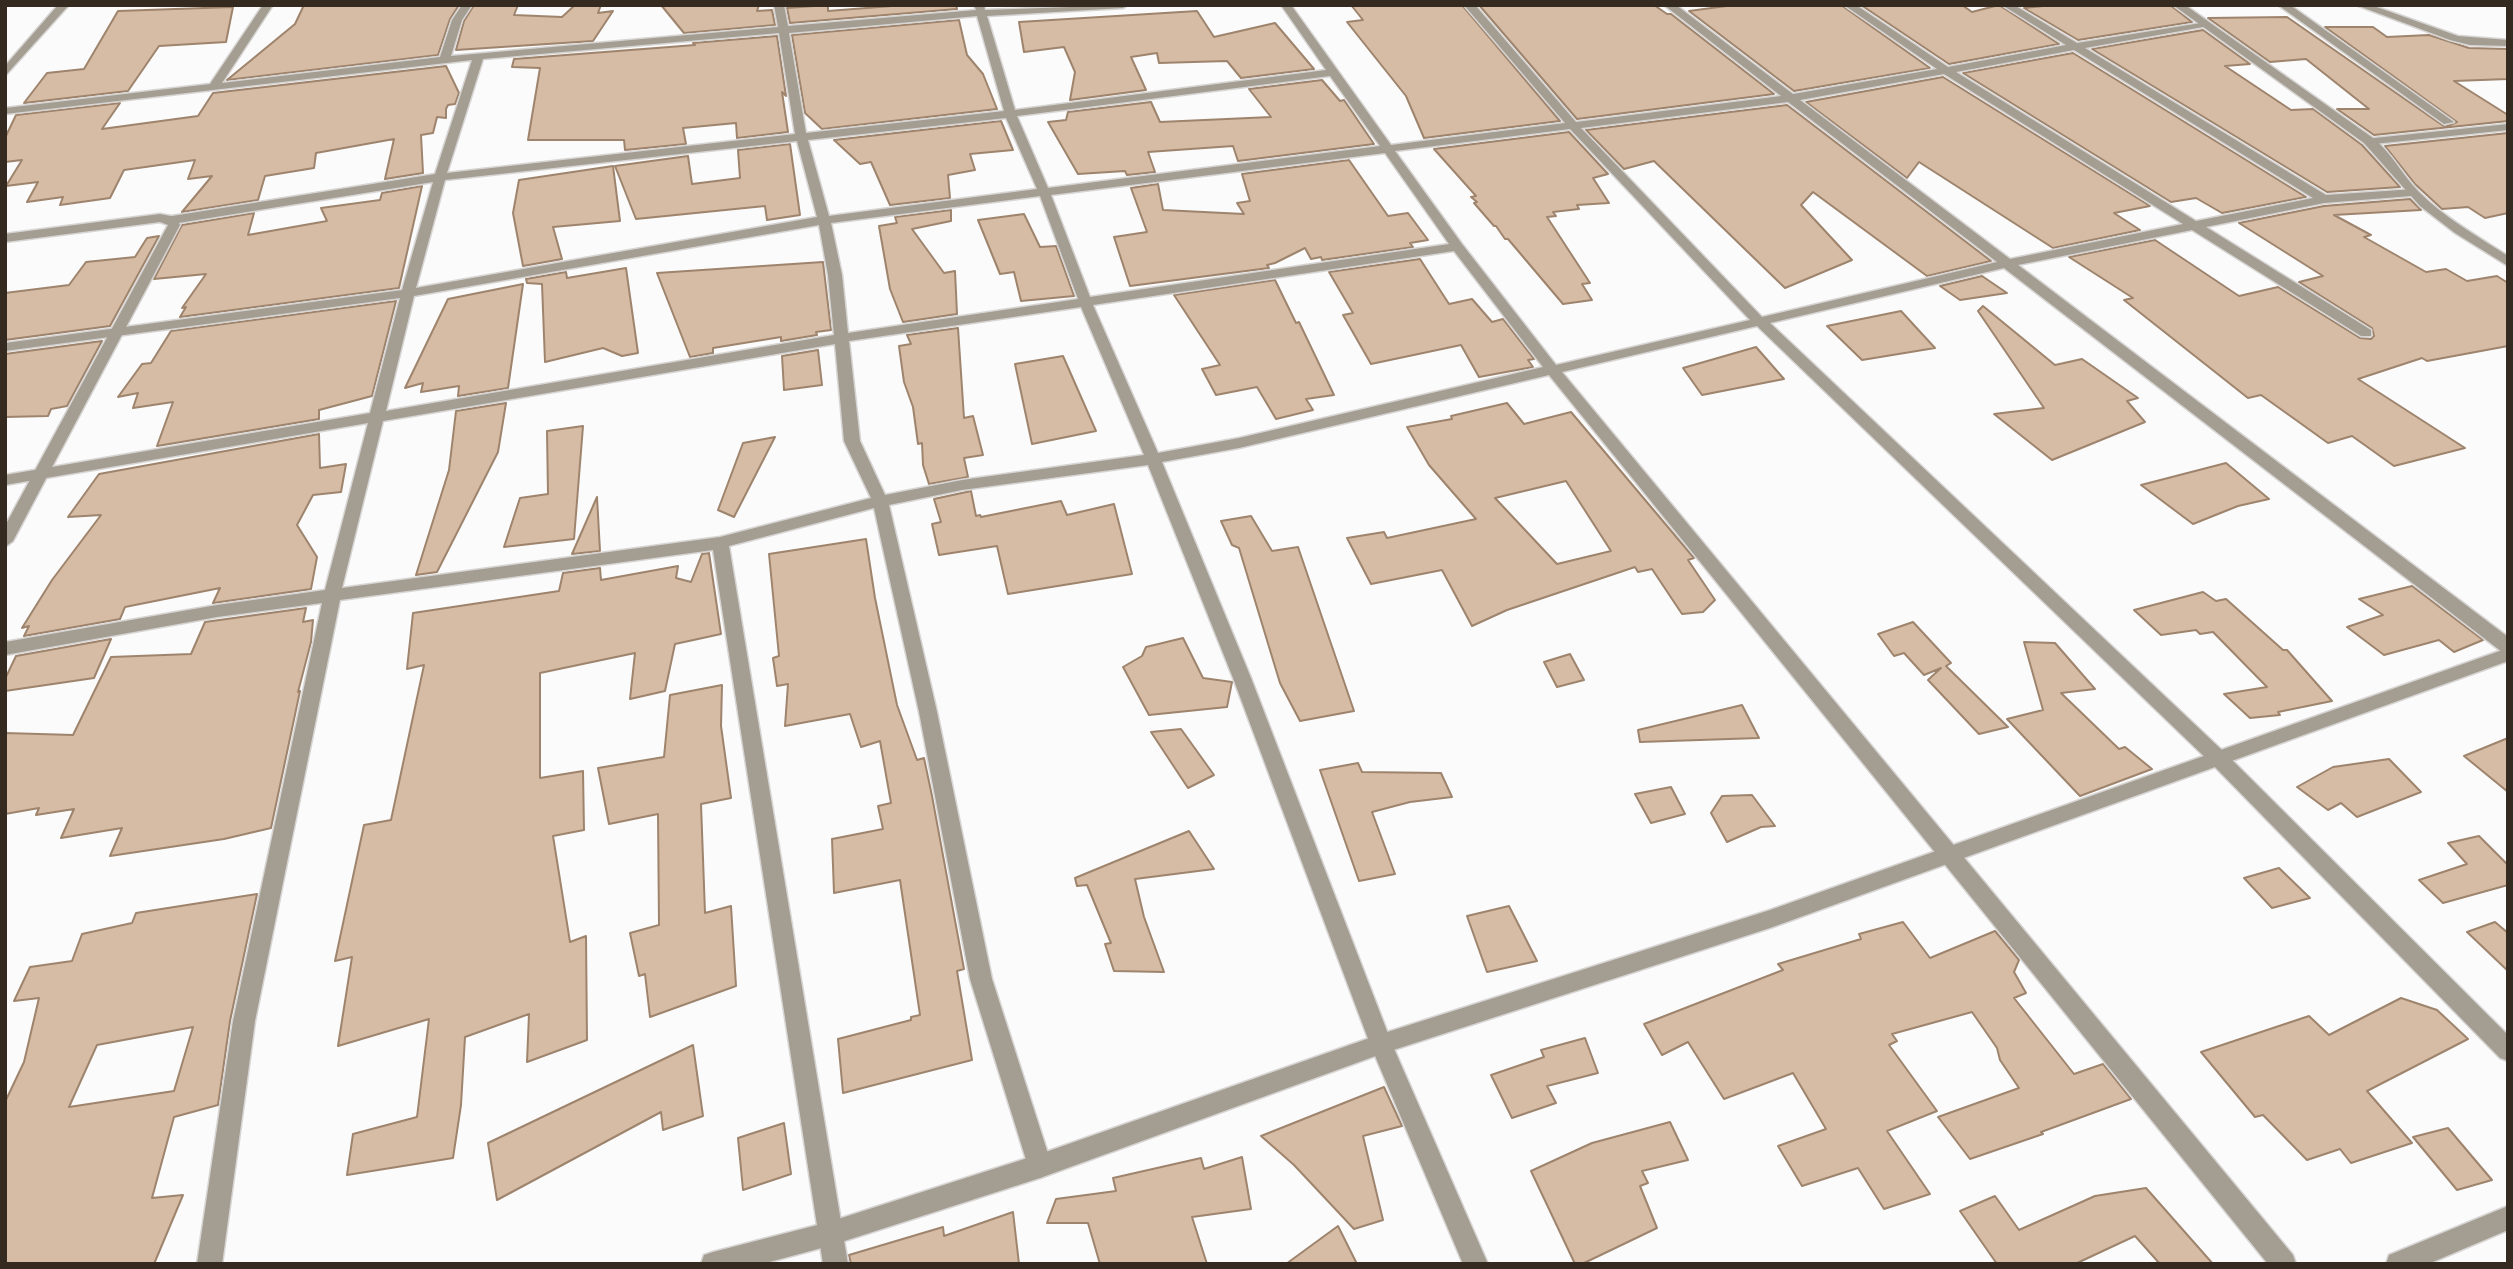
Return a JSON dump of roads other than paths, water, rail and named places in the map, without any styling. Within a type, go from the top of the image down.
[{"type":"street","points":[[5,73],[64,5]]},
{"type":"street","points":[[214,86],[268,5]]},
{"type":"street","points":[[444,60],[457,20],[467,5]]},
{"type":"street","points":[[779,5],[801,136],[824,220],[843,338],[852,441],[880,501],[928,712],[981,979],[1040,1166]]},
{"type":"street","points":[[5,111],[479,56],[782,30],[979,9],[1123,5]]},
{"type":"street","points":[[1286,5],[1457,247],[1552,369],[2284,1264]]},
{"type":"street","points":[[1469,5],[1574,127],[1759,321],[2218,758],[2508,1051]]},
{"type":"street","points":[[1669,5],[2508,647]]},
{"type":"street","points":[[1849,5],[1946,70],[2366,332]]},
{"type":"street","points":[[2007,5],[2323,199]]},
{"type":"street","points":[[2178,5],[2359,135],[2374,141],[2508,127]]},
{"type":"street","points":[[2283,5],[2448,122]]},
{"type":"street","points":[[2361,5],[2462,40],[2508,43]]},
{"type":"street","points":[[979,9],[1010,114],[1044,192],[1085,302],[1153,459],[1242,678],[1381,1044],[1476,1264]]},
{"type":"street","points":[[5,348],[408,293],[824,220],[1791,98],[2203,24]]},
{"type":"street","points":[[209,1264],[244,1021],[331,596],[408,293],[440,177],[479,56]]},
{"type":"street","points":[[5,238],[160,218],[172,220],[440,177],[1010,114],[1332,72]]},
{"type":"street","points":[[2374,141],[2411,192],[2433,212],[2508,262]]},
{"type":"street","points":[[5,649],[217,611],[720,543],[880,501],[962,485],[1153,459],[1239,443],[2006,264],[2323,199],[2411,192]]},
{"type":"street","points":[[5,541],[119,332],[174,225],[172,220]]},
{"type":"street","points":[[5,480],[843,338],[1457,247]]},
{"type":"street","points":[[720,543],[829,1234],[836,1264]]},
{"type":"street","points":[[713,1264],[829,1234],[1040,1166],[1381,1044],[1770,919],[2508,654]]},
{"type":"street","points":[[2399,1264],[2508,1219]]}]
